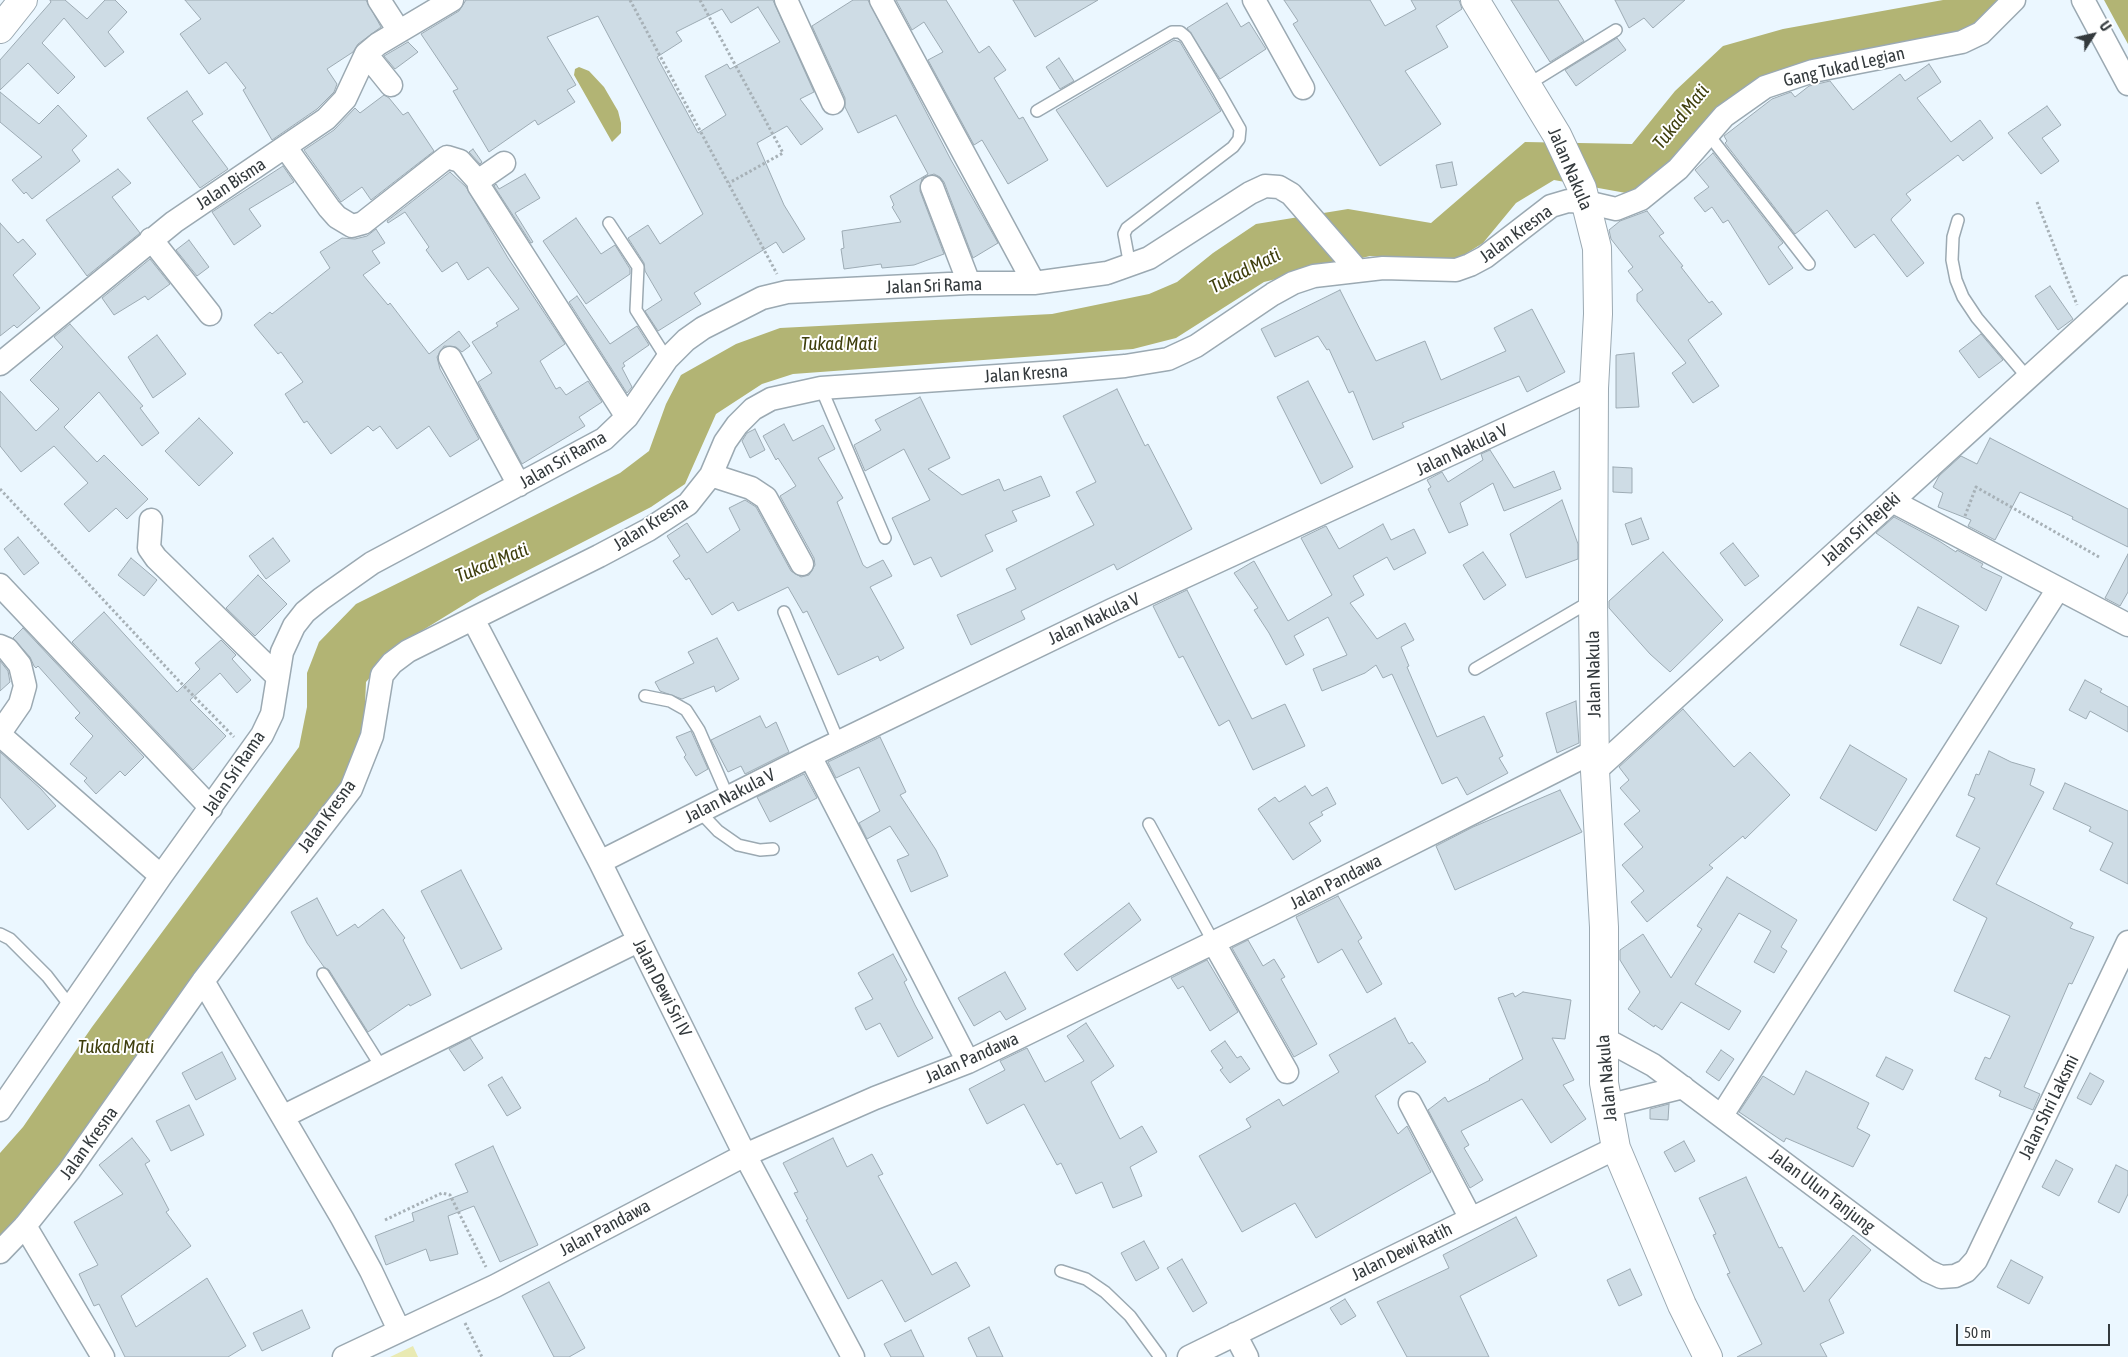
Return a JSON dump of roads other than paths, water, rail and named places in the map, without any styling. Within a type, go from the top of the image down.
[{"type":"main road","points":[[0,28],[23,0]]},
{"type":"main road","name":"Jalan Nakula","points":[[1475,0],[1557,136],[1584,195],[1597,248],[1598,314],[1594,388],[1593,600],[1595,761],[1604,928],[1604,1083],[1616,1148],[1674,1287],[1708,1357]]},
{"type":"street","points":[[379,0],[399,31]]},
{"type":"street","name":"Jalan Bisma","points":[[0,364],[151,239],[225,187],[286,148],[336,111],[346,99],[359,66],[366,54],[378,44],[452,0]]},
{"type":"street","points":[[786,0],[833,103]]},
{"type":"street","points":[[881,0],[1034,283]]},
{"type":"street","points":[[1254,0],[1303,88]]},
{"type":"street","name":"Gang Tukad Legian","points":[[1584,195],[1616,209],[1641,199],[1678,169],[1724,116],[1765,87],[1813,71],[1962,42],[1981,33],[2014,0]]},
{"type":"street","points":[[2083,0],[2128,84]]},
{"type":"street","points":[[366,54],[391,85]]},
{"type":"street","points":[[286,148],[329,208],[337,217],[352,226],[363,223],[447,157],[460,161],[478,181],[627,417]]},
{"type":"street","points":[[478,181],[504,162]]},
{"type":"street","name":"Jalan Sri Rama","points":[[0,1110],[161,876],[251,753],[272,714],[282,652],[294,626],[321,599],[372,563],[604,439],[627,417],[667,359],[686,340],[730,312],[762,298],[787,292],[1034,283],[1084,277],[1130,266],[1149,258],[1250,193],[1265,186],[1279,187],[1291,194],[1354,267]]},
{"type":"street","points":[[932,187],[969,284]]},
{"type":"street","name":"Jalan Kresna","points":[[0,1252],[25,1226],[69,1171],[203,981],[351,789],[372,736],[382,676],[392,663],[408,651],[648,530],[688,504],[711,475],[725,442],[737,425],[753,409],[771,399],[821,388],[1056,372],[1125,366],[1168,359],[1196,346],[1254,305],[1293,283],[1354,267],[1456,270],[1463,268],[1485,257],[1551,206],[1584,195]]},
{"type":"street","points":[[151,239],[210,314]]},
{"type":"street","name":"Jalan Sri Rejeki","points":[[1595,761],[1892,501],[2128,288]]},
{"type":"street","points":[[450,358],[519,485]]},
{"type":"street","name":"Jalan Nakula V","points":[[600,862],[810,756],[1112,610],[1594,388]]},
{"type":"street","points":[[711,475],[751,488],[766,498],[802,564]]},
{"type":"street","points":[[1892,501],[2128,624]]},
{"type":"street","points":[[152,520],[149,548],[156,558],[277,676]]},
{"type":"street","points":[[0,585],[211,808]]},
{"type":"street","points":[[1722,1116],[2058,589]]},
{"type":"street","name":"Jalan Dewi Sri IV","points":[[473,619],[600,862],[745,1155],[852,1357]]},
{"type":"street","points":[[0,646],[7,649],[20,666],[25,686],[20,704],[0,734],[161,876]]},
{"type":"street","points":[[810,756],[968,1062]]},
{"type":"street","name":"Jalan Pandawa","points":[[344,1357],[495,1286],[745,1155],[875,1098],[968,1062],[1595,761]]},
{"type":"street","points":[[284,1116],[638,941]]},
{"type":"street","name":"Jalan Shri Laksmi","points":[[1966,1271],[1976,1260],[2128,942]]},
{"type":"street","points":[[1214,943],[1287,1072]]},
{"type":"street","points":[[203,981],[284,1116],[371,1271],[399,1330]]},
{"type":"street","name":"Jalan Ulun Tanjung","points":[[1603,1038],[1637,1055],[1683,1087],[1928,1271],[1941,1277],[1955,1276],[1966,1271]]},
{"type":"street","points":[[1607,1106],[1683,1087]]},
{"type":"street","points":[[1410,1103],[1471,1218]]},
{"type":"street","name":"Jalan Dewi Ratih","points":[[1189,1357],[1616,1148]]},
{"type":"street","points":[[25,1226],[102,1357]]},
{"type":"street","points":[[1235,1334],[1247,1357]]},
{"type":"lane","points":[[1528,85],[1616,30]]},
{"type":"lane","points":[[1037,111],[1172,32],[1180,32],[1186,37],[1219,92],[1240,129],[1239,139],[1233,147],[1127,228],[1124,234],[1130,266]]},
{"type":"lane","points":[[1708,134],[1809,264]]},
{"type":"lane","points":[[1958,220],[1953,238],[1952,260],[1956,280],[1963,297],[1977,318],[2028,378]]},
{"type":"lane","points":[[609,223],[638,267],[636,310],[667,359]]},
{"type":"lane","points":[[821,388],[885,538]]},
{"type":"lane","points":[[1475,669],[1593,600]]},
{"type":"lane","points":[[784,612],[839,743]]},
{"type":"lane","points":[[645,696],[670,701],[686,710],[699,730],[728,797]]},
{"type":"lane","points":[[700,812],[718,832],[738,845],[760,850],[773,849]]},
{"type":"lane","points":[[1149,824],[1214,943]]},
{"type":"lane","points":[[0,934],[10,939],[47,976],[71,1007]]},
{"type":"lane","points":[[323,974],[382,1068]]},
{"type":"lane","points":[[1061,1271],[1086,1279],[1109,1296],[1130,1316],[1160,1357]]},
{"type":"water","name":"Tukad Mati","points":[[1943,0],[2003,0],[1994,13],[1964,32],[1762,78],[1654,184],[1626,193],[1554,180],[1516,203],[1483,243],[1459,258],[1428,260],[1370,256],[1264,282],[1176,338],[1133,349],[793,374],[762,384],[716,414],[685,484],[651,507],[480,595],[397,646],[366,682],[364,729],[356,767],[80,1150],[0,1242],[0,1153],[23,1127],[92,1027],[299,747],[307,707],[307,673],[319,642],[356,604],[620,473],[649,451],[666,404],[681,375],[736,344],[780,328],[1052,314],[1149,294],[1177,282],[1213,253],[1256,224],[1348,209],[1431,223],[1525,142],[1632,144],[1675,91],[1723,46],[1783,29]]},
{"type":"water","points":[[2104,0],[2128,0],[2128,44],[2117,24]]},
{"type":"water","points":[[579,67],[589,71],[604,87],[618,111],[621,133],[612,142],[574,75],[575,69]]}]
